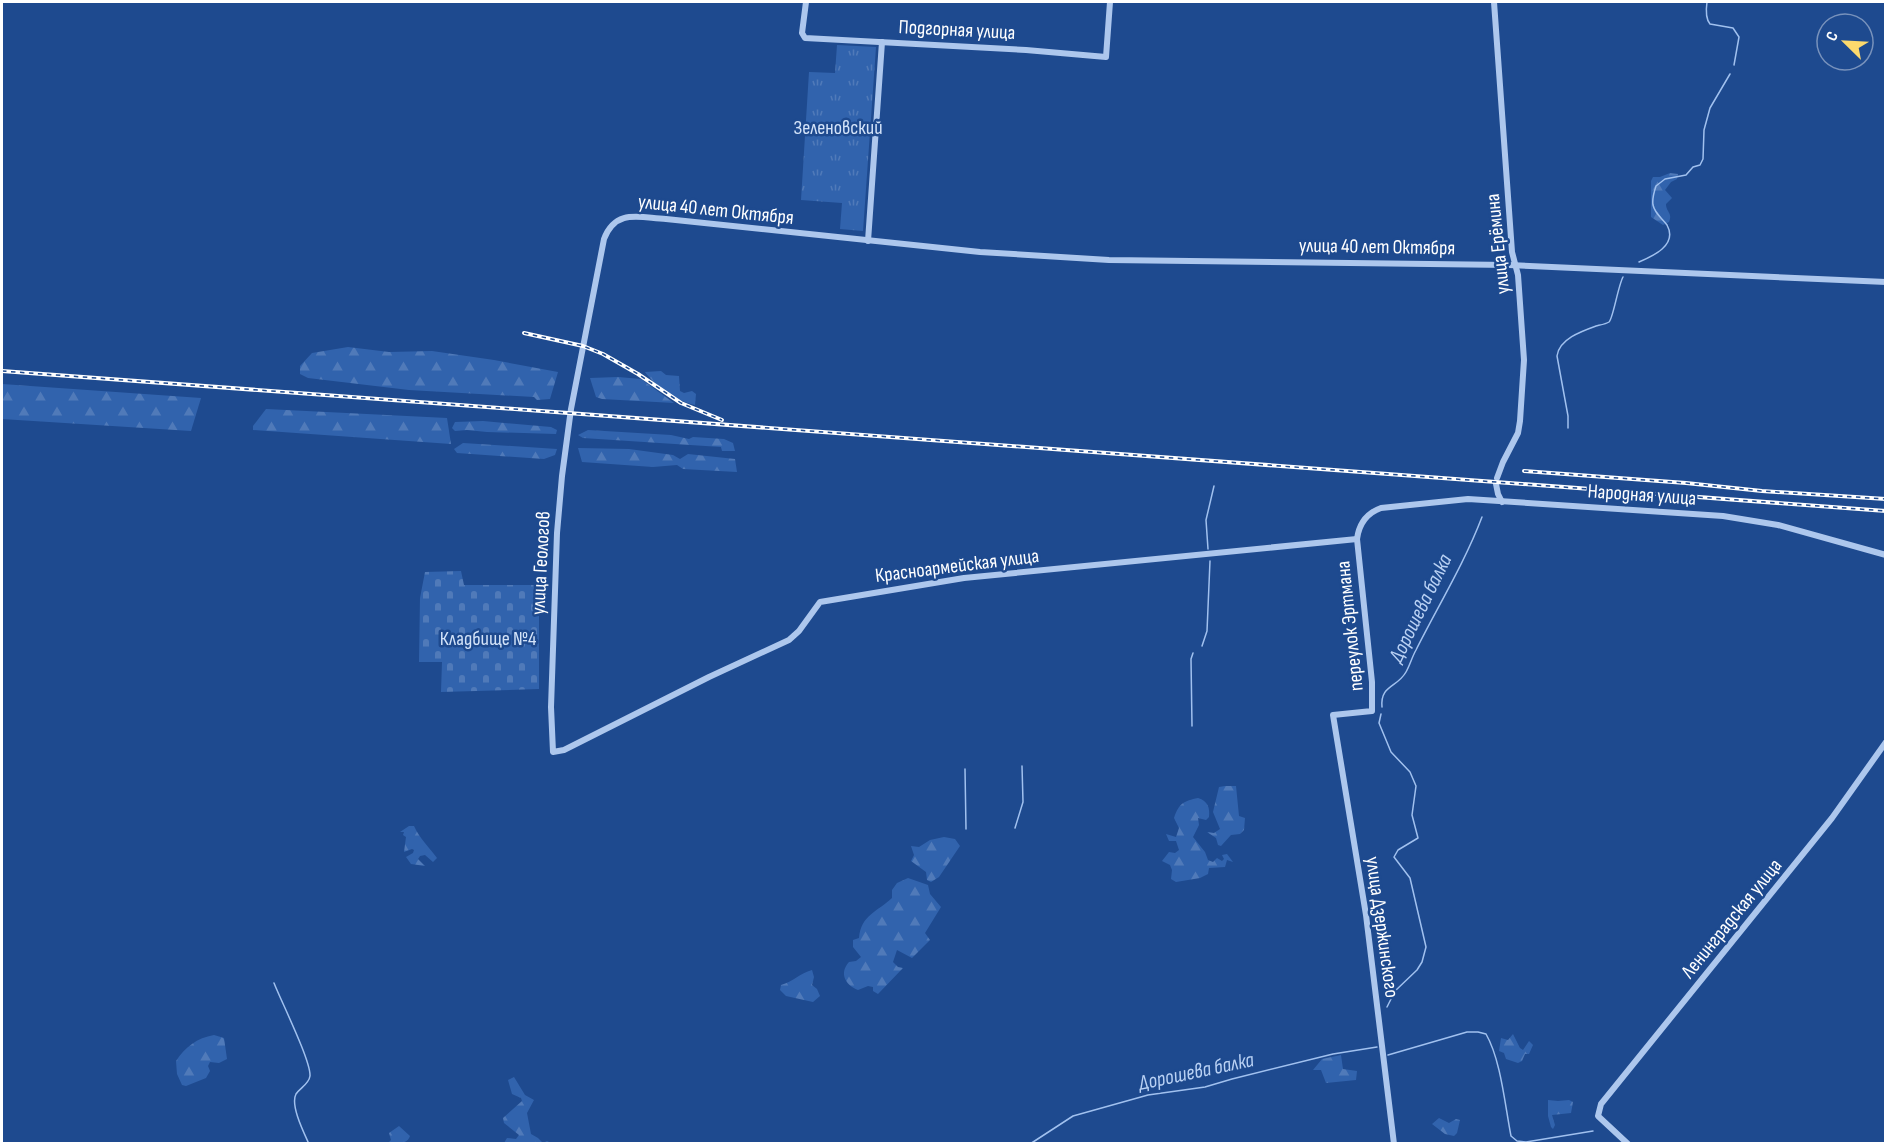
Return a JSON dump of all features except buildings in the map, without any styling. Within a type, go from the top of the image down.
[{"type":"street","name":"Подгорная улица","points":[[806,2],[802,33],[805,38],[1026,50],[1106,57],[1110,2]]},
{"type":"street","name":"улица Ерёмина","points":[[1494,2],[1512,252],[1518,282],[1524,360],[1518,434],[1499,470],[1497,481],[1498,494],[1502,501]]},
{"type":"street","points":[[868,241],[882,42]]},
{"type":"street","name":"улица 40 лет Октября","points":[[570,412],[604,238],[617,220],[629,217],[994,254],[1109,260],[1515,265],[1886,282]]},
{"type":"street","name":"улица Геологов","points":[[553,752],[551,707],[557,533],[570,412]]},
{"type":"street","name":"Народная улица","points":[[1357,539],[1360,528],[1369,514],[1380,508],[1460,499],[1723,516],[1753,520],[1886,555]]},
{"type":"street","name":"Красноармейская улица","points":[[553,752],[564,750],[709,677],[789,640],[799,631],[819,602],[964,578],[1357,539]]},
{"type":"street","name":"переулок Эртмана","points":[[1332,715],[1372,711],[1372,681],[1357,539]]},
{"type":"street","name":"улица Дзержинского","points":[[1332,715],[1366,915],[1394,1143]]},
{"type":"street","name":"Ленинградская улица","points":[[1628,1143],[1598,1116],[1598,1111],[1605,1098],[1832,818],[1886,742]]},
{"type":"green space","name":"Зеленовский","points":[[837,45],[876,47],[863,231],[840,229],[842,203],[801,200],[809,72],[835,73]]},
{"type":"green space","points":[[1670,173],[1678,174],[1677,179],[1671,182],[1665,190],[1672,198],[1666,204],[1670,214],[1669,222],[1663,225],[1651,217],[1651,181],[1653,177]]},
{"type":"green space","points":[[348,347],[389,352],[432,351],[558,372],[550,399],[537,400],[534,397],[409,390],[308,378],[300,374],[300,366],[312,353]]},
{"type":"green space","points":[[661,371],[666,375],[679,376],[680,391],[684,393],[692,391],[696,394],[695,405],[681,401],[667,393],[645,372]]},
{"type":"green space","points":[[590,378],[641,379],[674,403],[596,397]]},
{"type":"green space","points":[[2,384],[201,398],[191,431],[2,419]]},
{"type":"green space","points":[[266,409],[447,418],[451,444],[253,430],[253,426]]},
{"type":"green space","points":[[483,421],[551,427],[557,430],[556,434],[455,431],[452,428],[455,422]]},
{"type":"green space","points":[[588,430],[671,435],[689,439],[693,437],[724,439],[733,443],[735,451],[722,451],[721,447],[583,438],[578,435]]},
{"type":"green space","points":[[463,443],[557,449],[555,455],[544,459],[457,453],[454,449]]},
{"type":"green space","points":[[578,448],[629,449],[673,455],[680,459],[688,454],[735,459],[737,472],[683,469],[677,465],[653,467],[582,462]]},
{"type":"green space","name":"Кладбище №4","points":[[461,571],[464,585],[539,585],[539,689],[441,692],[442,662],[419,662],[420,598],[425,572]]},
{"type":"green space","points":[[1236,786],[1239,816],[1245,818],[1244,830],[1240,834],[1231,835],[1221,846],[1218,845],[1216,838],[1207,832],[1214,833],[1220,829],[1213,812],[1219,787]]},
{"type":"green space","points":[[1198,798],[1208,805],[1209,817],[1206,820],[1198,818],[1199,825],[1193,837],[1205,852],[1208,860],[1213,862],[1217,858],[1222,861],[1224,859],[1222,855],[1227,854],[1233,862],[1227,860],[1225,867],[1209,868],[1208,874],[1200,878],[1176,882],[1171,879],[1170,865],[1162,861],[1169,852],[1175,853],[1179,850],[1176,841],[1169,841],[1166,834],[1176,837],[1179,828],[1174,818],[1178,809],[1186,802]]},
{"type":"green space","points":[[409,826],[414,826],[437,858],[433,862],[425,855],[418,859],[425,866],[411,864],[406,857],[414,850],[404,852],[406,837],[403,835],[404,832],[400,832]]},
{"type":"green space","points":[[944,837],[955,839],[960,846],[939,877],[931,882],[927,880],[926,872],[911,861],[914,855],[911,846],[919,847],[930,840]]},
{"type":"green space","points":[[908,878],[928,885],[930,894],[941,907],[925,933],[930,940],[912,958],[897,950],[893,962],[903,968],[878,994],[873,991],[873,987],[868,986],[858,990],[853,988],[845,978],[844,970],[849,962],[861,957],[853,947],[853,940],[859,938],[860,930],[866,919],[892,898],[892,890],[897,883]]},
{"type":"green space","points":[[812,970],[814,977],[812,985],[820,996],[813,1002],[786,996],[780,990],[781,985]]},
{"type":"green space","points":[[1513,1034],[1523,1050],[1529,1041],[1533,1045],[1529,1054],[1525,1054],[1522,1061],[1518,1063],[1506,1059],[1504,1053],[1499,1051],[1501,1038],[1508,1040]]},
{"type":"green space","points":[[214,1035],[224,1038],[227,1059],[219,1063],[210,1062],[208,1066],[210,1071],[206,1078],[186,1086],[182,1085],[177,1074],[176,1061],[192,1044]]},
{"type":"green space","points":[[1341,1055],[1343,1069],[1357,1071],[1356,1080],[1326,1083],[1321,1070],[1313,1070],[1322,1059]]},
{"type":"green space","points":[[514,1077],[525,1095],[534,1100],[527,1113],[531,1134],[543,1143],[504,1143],[507,1138],[516,1139],[519,1135],[504,1123],[503,1118],[522,1101],[521,1098],[512,1094],[508,1080]]},
{"type":"green space","points":[[1548,1100],[1573,1102],[1571,1113],[1552,1115],[1555,1125],[1553,1129],[1548,1116]]},
{"type":"green space","points":[[1439,1118],[1449,1123],[1456,1119],[1460,1120],[1454,1136],[1445,1134],[1432,1124]]},
{"type":"green space","points":[[399,1126],[410,1136],[409,1139],[401,1143],[388,1143],[391,1140],[389,1133]]},
{"type":"waterway","name":"Дорошева балка","points":[[1707,2],[1708,22],[1733,28],[1739,37],[1734,65]]},
{"type":"waterway","name":"Дорошева балка","points":[[1639,262],[1662,249],[1669,238],[1670,232],[1667,225],[1653,205],[1656,186],[1665,179],[1686,175],[1693,167],[1700,165],[1703,159],[1704,130],[1710,108],[1730,74]]},
{"type":"waterway","name":"Дорошева балка","points":[[1568,428],[1568,416],[1557,356],[1559,350],[1572,336],[1609,322],[1623,277]]},
{"type":"waterway","points":[[1208,549],[1206,520],[1214,486]]},
{"type":"waterway","name":"Дорошева балка","points":[[1382,707],[1386,690],[1402,677],[1407,669],[1459,568],[1482,517]]},
{"type":"waterway","points":[[1202,646],[1207,631],[1210,561]]},
{"type":"waterway","points":[[1192,726],[1191,659],[1193,653]]},
{"type":"waterway","name":"Дорошева балка","points":[[1381,714],[1379,723],[1391,752],[1410,772],[1416,786],[1412,815],[1418,838],[1398,850],[1394,857],[1410,878],[1426,947],[1417,970],[1395,991],[1387,1007]]},
{"type":"waterway","points":[[1015,828],[1023,802],[1022,766]]},
{"type":"waterway","points":[[965,769],[966,829]]},
{"type":"waterway","points":[[274,983],[309,1068],[309,1079],[296,1094],[295,1099],[298,1119],[309,1144]]},
{"type":"waterway","points":[[1388,1055],[1467,1032],[1486,1034],[1499,1070],[1511,1136],[1517,1141],[1526,1142],[1593,1131]]},
{"type":"waterway","name":"Дорошева балка","points":[[1030,1144],[1073,1116],[1148,1095],[1205,1087],[1333,1054],[1377,1047]]},
{"type":"railway","points":[[524,333],[583,346],[603,354],[681,403],[722,420]]},
{"type":"railway","points":[[2,371],[1886,511]]},
{"type":"railway","points":[[1524,471],[1886,499]]}]
